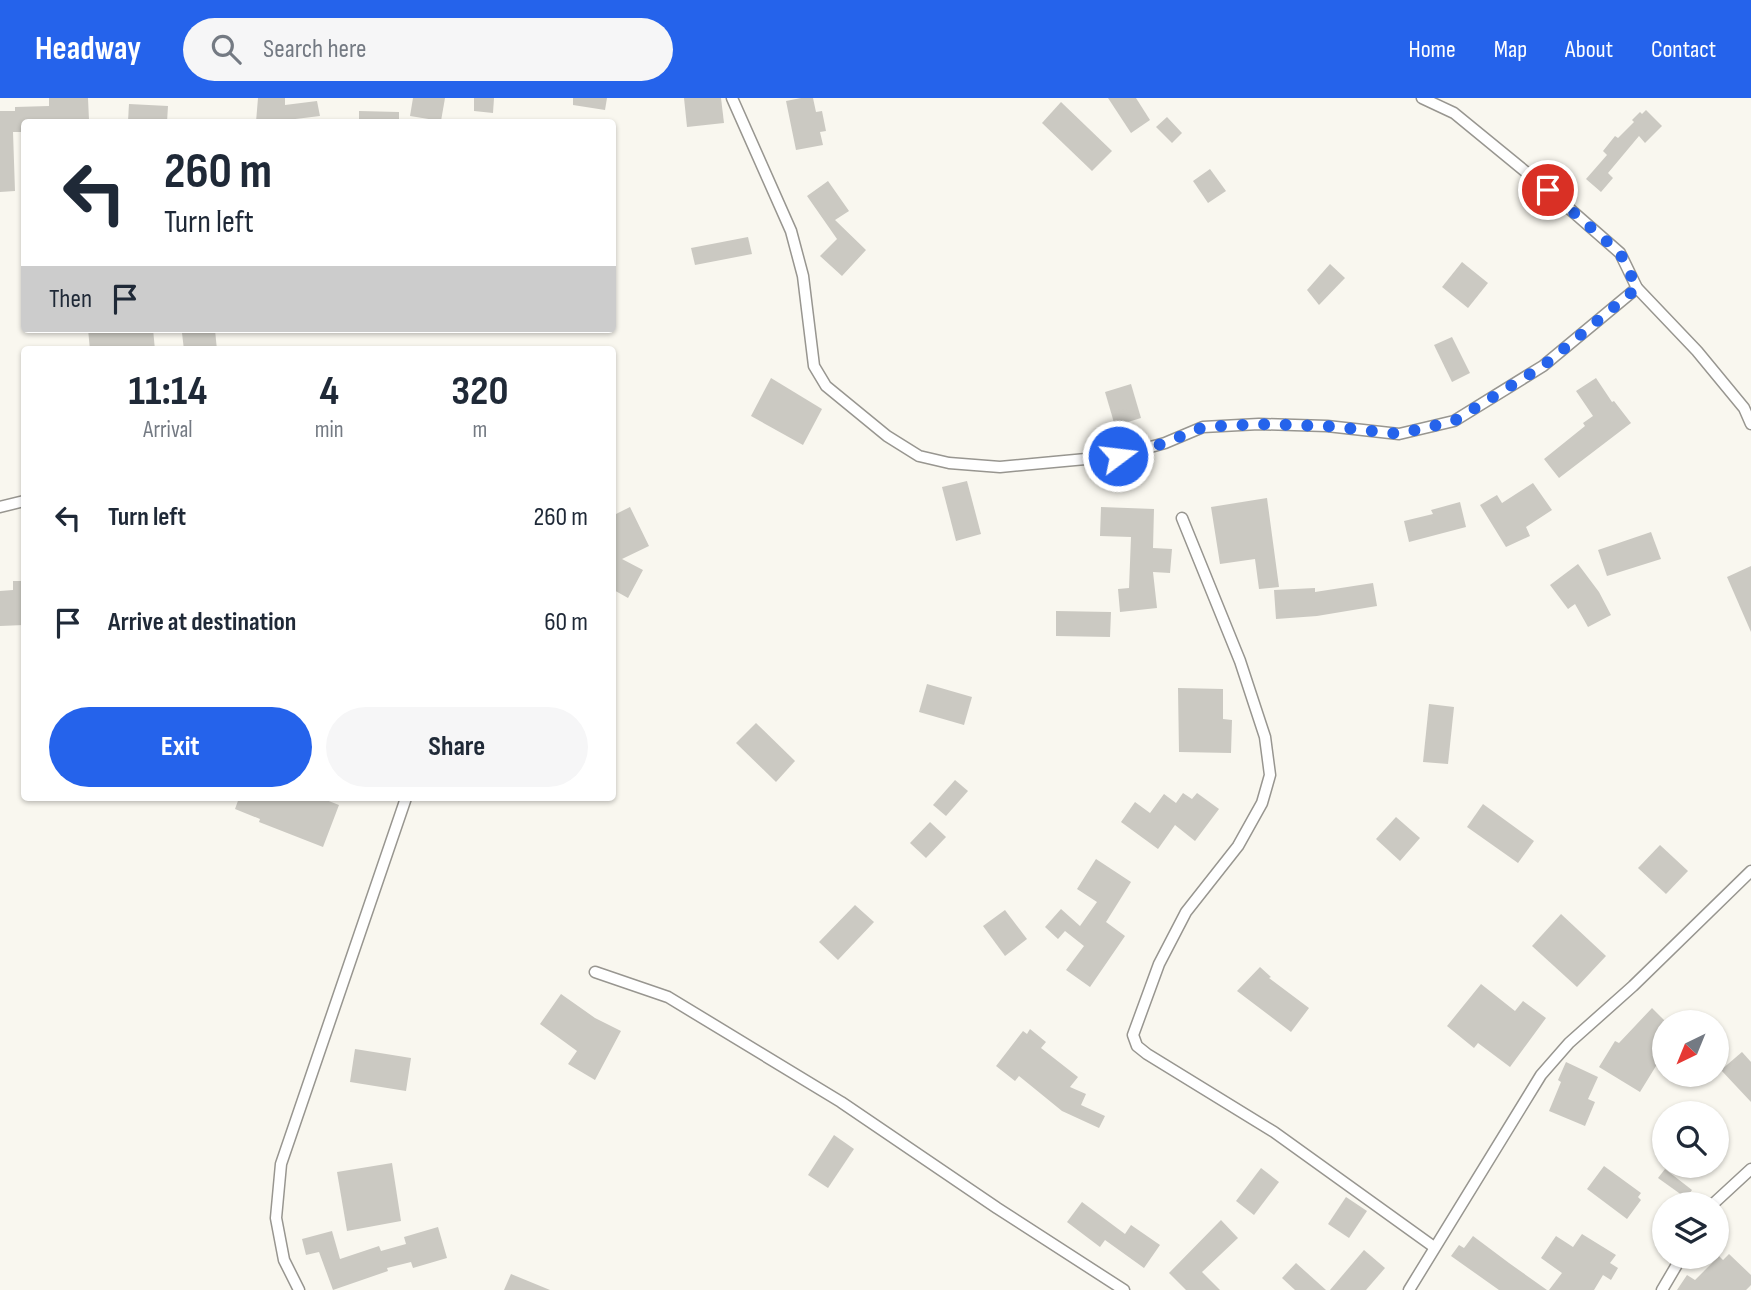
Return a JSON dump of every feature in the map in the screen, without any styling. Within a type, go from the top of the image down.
[{"type":"street","points":[[732,98],[791,231],[803,276],[814,366],[826,386],[887,436],[919,456],[949,463],[1000,467],[1118,456],[1165,443],[1203,427],[1259,424],[1327,426],[1399,434],[1454,421],[1543,366],[1637,288]]},
{"type":"street","points":[[1422,98],[1454,113],[1620,253],[1637,288],[1697,351],[1744,408],[1751,424]]},
{"type":"street","points":[[0,507],[21,502]]},
{"type":"street","points":[[1182,518],[1240,661],[1265,737],[1270,775],[1262,803],[1238,846],[1186,912],[1159,964],[1133,1035],[1137,1046],[1275,1132],[1434,1247]]},
{"type":"street","points":[[299,1290],[284,1260],[276,1218],[281,1164],[405,801]]},
{"type":"street","points":[[1409,1290],[1541,1074],[1569,1043],[1633,986],[1751,871]]},
{"type":"street","points":[[595,972],[668,997],[841,1102],[997,1209],[1124,1290]]},
{"type":"street","points":[[1726,1192],[1751,1169]]},
{"type":"street","points":[[1662,1290],[1674,1269]]},
{"type":"building","points":[[49,98],[88,98],[89,119],[21,119],[21,132],[13,132],[15,191],[0,192],[0,111],[15,111],[15,107],[49,106]]},
{"type":"building","points":[[258,98],[285,98],[285,105],[317,101],[320,116],[295,119],[256,119]]},
{"type":"building","points":[[413,98],[445,98],[441,119],[410,116]]},
{"type":"building","points":[[474,98],[494,98],[493,113],[474,111]]},
{"type":"building","points":[[573,98],[607,98],[605,110],[573,105]]},
{"type":"building","points":[[684,98],[721,98],[724,123],[687,127]]},
{"type":"building","points":[[813,98],[816,112],[822,111],[826,131],[820,132],[823,145],[796,150],[786,101]]},
{"type":"building","points":[[1108,98],[1136,98],[1150,120],[1131,133]]},
{"type":"building","points":[[1061,102],[1112,151],[1092,171],[1042,123]]},
{"type":"building","points":[[129,104],[168,106],[167,119],[128,119]]},
{"type":"building","points":[[1646,110],[1662,126],[1645,143],[1639,136],[1608,173],[1613,178],[1601,192],[1586,179],[1607,155],[1603,151],[1615,136],[1618,138],[1640,112],[1642,114]]},
{"type":"building","points":[[359,111],[399,112],[399,119],[359,119]]},
{"type":"building","points":[[1167,117],[1182,133],[1172,143],[1156,127]]},
{"type":"building","points":[[1210,169],[1226,191],[1208,203],[1193,181]]},
{"type":"building","points":[[828,181],[849,211],[835,220],[866,250],[842,276],[820,256],[837,239],[807,196]]},
{"type":"building","points":[[748,237],[752,254],[695,265],[691,248]]},
{"type":"building","points":[[1462,262],[1488,283],[1468,308],[1442,287]]},
{"type":"building","points":[[1330,264],[1345,278],[1319,305],[1307,290]]},
{"type":"building","points":[[88,333],[153,333],[155,346],[90,346]]},
{"type":"building","points":[[182,333],[215,333],[217,346],[184,346]]},
{"type":"building","points":[[1452,337],[1470,373],[1452,382],[1434,345]]},
{"type":"building","points":[[771,378],[822,409],[803,445],[751,416]]},
{"type":"building","points":[[1596,378],[1612,402],[1614,401],[1631,423],[1559,478],[1544,459],[1585,426],[1583,423],[1593,416],[1576,391]]},
{"type":"building","points":[[1131,384],[1141,418],[1115,426],[1105,392]]},
{"type":"building","points":[[967,481],[981,534],[956,541],[942,487]]},
{"type":"building","points":[[1533,483],[1552,510],[1526,527],[1530,536],[1506,547],[1480,505],[1497,495],[1502,503]]},
{"type":"building","points":[[1267,498],[1279,587],[1259,589],[1255,559],[1220,564],[1211,507]]},
{"type":"building","points":[[1460,502],[1466,527],[1409,542],[1404,521],[1433,514],[1431,510]]},
{"type":"building","points":[[630,507],[649,546],[622,559],[643,570],[628,598],[616,591],[616,514]]},
{"type":"building","points":[[1101,507],[1154,509],[1153,548],[1172,549],[1170,573],[1153,572],[1157,608],[1120,612],[1118,589],[1129,588],[1131,537],[1100,536]]},
{"type":"building","points":[[1651,532],[1661,559],[1607,576],[1598,550]]},
{"type":"building","points":[[1578,564],[1599,592],[1611,615],[1588,627],[1575,604],[1568,609],[1550,585]]},
{"type":"building","points":[[1751,566],[1751,632],[1727,577]]},
{"type":"building","points":[[13,581],[21,581],[21,625],[0,626],[0,591],[13,590]]},
{"type":"building","points":[[1373,583],[1377,606],[1317,616],[1276,619],[1274,590],[1315,588],[1315,592]]},
{"type":"building","points":[[1056,611],[1111,612],[1110,637],[1056,636]]},
{"type":"building","points":[[927,684],[972,697],[964,725],[919,712]]},
{"type":"building","points":[[1178,688],[1223,689],[1223,719],[1232,720],[1231,753],[1179,752]]},
{"type":"building","points":[[1429,704],[1454,707],[1448,764],[1423,762]]},
{"type":"building","points":[[756,723],[795,761],[776,782],[736,743]]},
{"type":"building","points":[[955,780],[968,791],[946,816],[933,805]]},
{"type":"building","points":[[1183,793],[1192,799],[1197,793],[1219,809],[1195,841],[1175,825],[1158,849],[1121,822],[1135,802],[1150,813],[1164,794],[1176,803]]},
{"type":"building","points":[[238,801],[329,801],[339,805],[323,847],[259,822],[260,819],[235,809]]},
{"type":"building","points":[[1483,804],[1534,841],[1518,863],[1467,827]]},
{"type":"building","points":[[1396,817],[1420,838],[1400,861],[1376,839]]},
{"type":"building","points":[[930,822],[946,837],[926,858],[910,843]]},
{"type":"building","points":[[1660,845],[1688,871],[1666,894],[1638,868]]},
{"type":"building","points":[[1096,859],[1131,882],[1106,922],[1125,936],[1090,987],[1066,970],[1084,946],[1065,931],[1058,939],[1045,927],[1061,909],[1080,926],[1097,902],[1077,889]]},
{"type":"building","points":[[855,905],[874,922],[838,960],[819,942]]},
{"type":"building","points":[[1005,910],[1027,939],[1005,956],[983,926]]},
{"type":"building","points":[[1561,914],[1606,956],[1577,987],[1532,946]]},
{"type":"building","points":[[1260,967],[1271,977],[1269,978],[1309,1008],[1291,1032],[1237,991]]},
{"type":"building","points":[[1481,984],[1515,1011],[1523,1001],[1546,1018],[1510,1067],[1478,1043],[1474,1048],[1447,1026]]},
{"type":"building","points":[[561,994],[595,1018],[621,1031],[595,1080],[568,1064],[577,1051],[540,1024]]},
{"type":"building","points":[[1652,1008],[1654,1010],[1652,1072],[1640,1092],[1599,1067],[1615,1041],[1619,1043]]},
{"type":"building","points":[[1030,1029],[1046,1042],[1041,1048],[1078,1077],[1070,1087],[1086,1094],[1081,1105],[1105,1116],[1099,1128],[1062,1111],[1019,1076],[1015,1081],[996,1066],[1023,1031],[1027,1034]]},
{"type":"building","points":[[355,1049],[411,1058],[406,1091],[350,1082]]},
{"type":"building","points":[[1742,1052],[1751,1062],[1751,1102],[1729,1079],[1729,1063]]},
{"type":"building","points":[[1566,1062],[1598,1077],[1588,1099],[1595,1102],[1585,1126],[1549,1111]]},
{"type":"building","points":[[834,1135],[854,1149],[828,1188],[808,1175]]},
{"type":"building","points":[[392,1163],[401,1221],[347,1231],[337,1172]]},
{"type":"building","points":[[1604,1166],[1641,1193],[1638,1197],[1641,1200],[1627,1219],[1587,1189]]},
{"type":"building","points":[[1261,1168],[1279,1182],[1254,1215],[1236,1201]]},
{"type":"building","points":[[1658,1178],[1677,1178],[1692,1190],[1678,1192]]},
{"type":"building","points":[[1346,1197],[1367,1211],[1349,1238],[1328,1224]]},
{"type":"building","points":[[1082,1202],[1125,1234],[1131,1225],[1160,1245],[1144,1268],[1105,1240],[1100,1247],[1067,1222]]},
{"type":"building","points":[[1221,1220],[1238,1238],[1202,1272],[1220,1290],[1186,1290],[1169,1273]]},
{"type":"building","points":[[438,1227],[447,1258],[413,1268],[411,1262],[387,1268],[388,1271],[333,1290],[319,1252],[306,1255],[302,1239],[332,1231],[340,1259],[379,1246],[381,1251],[406,1244],[404,1237]]},
{"type":"building","points":[[1582,1234],[1616,1255],[1610,1263],[1618,1268],[1611,1280],[1603,1275],[1594,1290],[1549,1290],[1562,1273],[1541,1258],[1556,1236],[1573,1247]]},
{"type":"building","points":[[1473,1236],[1547,1290],[1499,1290],[1451,1256],[1459,1245],[1464,1248]]},
{"type":"building","points":[[1364,1250],[1385,1268],[1366,1290],[1330,1290]]},
{"type":"building","points":[[1729,1254],[1751,1275],[1751,1285],[1746,1290],[1677,1290],[1687,1275],[1695,1280],[1706,1269],[1729,1269]]},
{"type":"building","points":[[1296,1263],[1326,1290],[1295,1290],[1282,1278]]},
{"type":"building","points":[[511,1274],[550,1290],[504,1290]]},
{"type":"route","points":[[1118,456],[1165,443],[1203,427],[1259,424],[1327,426],[1399,434],[1454,421],[1543,366],[1637,288],[1620,253],[1548,190]]}]
